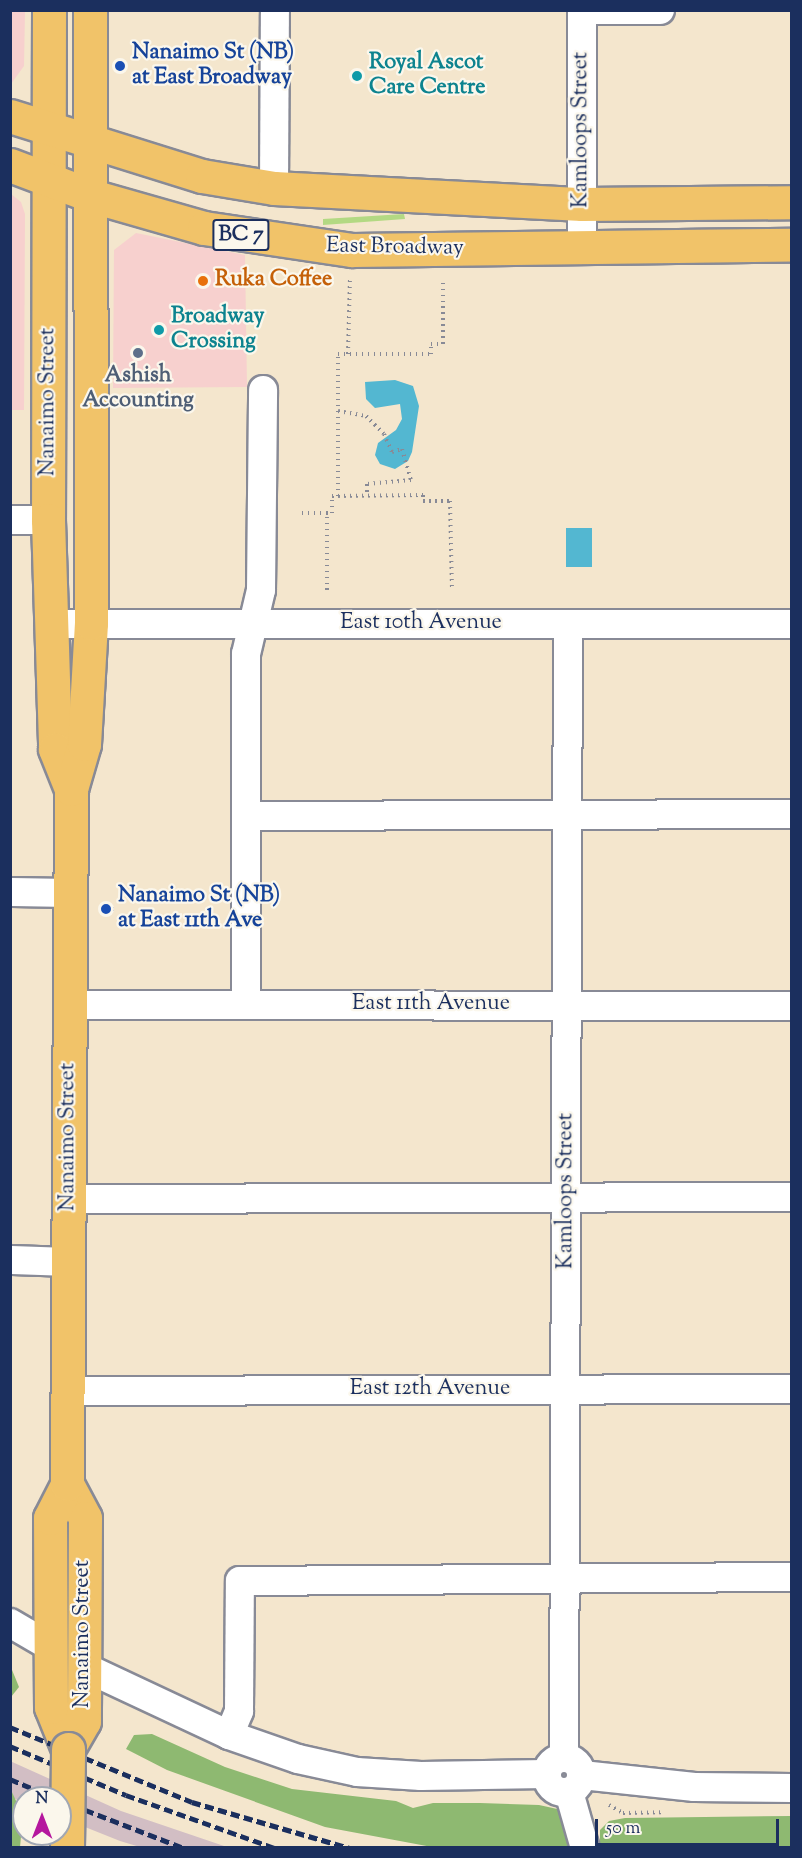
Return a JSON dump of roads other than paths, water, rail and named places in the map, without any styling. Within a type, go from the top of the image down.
[{"type":"main road","name":"Nanaimo Street","points":[[49,10],[48,520],[55,748],[71,789]]},
{"type":"main road","name":"Nanaimo Street","points":[[76,1735],[51,1707],[50,1518],[67,1484],[71,789],[84,744],[91,623],[90,10]]},
{"type":"main road","name":"BC 7","points":[[10,116],[202,176],[274,188],[582,204],[792,202]]},
{"type":"main road","name":"East Broadway","points":[[10,165],[92,196],[204,228],[352,250],[792,245]]},
{"type":"main road","name":"Nanaimo Street","points":[[67,1484],[85,1518],[84,1667],[67,1848]]},
{"type":"street","points":[[274,188],[275,10]]},
{"type":"street","points":[[582,10],[660,10]]},
{"type":"street","name":"Kamloops Street","points":[[582,10],[582,249]]},
{"type":"street","points":[[246,1005],[249,816],[246,654],[261,590],[263,390]]},
{"type":"street","points":[[10,520],[48,520]]},
{"type":"street","name":"East 10th Avenue","points":[[51,624],[792,624]]},
{"type":"street","name":"Kamloops Street","points":[[568,624],[565,1775],[585,1848]]},
{"type":"street","points":[[249,816],[567,813],[792,814]]},
{"type":"street","points":[[10,892],[70,893]]},
{"type":"street","name":"East 11th Avenue","points":[[70,1005],[792,1006]]},
{"type":"street","points":[[69,1199],[792,1197]]},
{"type":"street","points":[[10,1260],[69,1262]]},
{"type":"street","name":"East 12th Avenue","points":[[68,1391],[792,1389]]},
{"type":"street","points":[[229,1735],[239,1711],[240,1581],[792,1577]]},
{"type":"street","points":[[10,1623],[51,1647]]},
{"type":"street","points":[[84,1667],[229,1735],[298,1759],[357,1772],[420,1776],[614,1776],[694,1787],[792,1788]]},
{"type":"water","points":[[395,380],[413,386],[419,406],[412,452],[408,461],[395,469],[380,464],[375,455],[378,443],[396,430],[402,419],[400,404],[375,408],[366,399],[365,382]]},
{"type":"water","points":[[566,528],[592,528],[592,567],[566,567]]},
{"type":"railway","points":[[10,1727],[192,1802],[349,1848]]},
{"type":"railway","points":[[10,1746],[126,1795],[275,1848]]},
{"type":"railway","points":[[10,1779],[27,1786]]},
{"type":"railway","points":[[72,1805],[184,1848]]},
{"type":"place","name":"Nanaimo St (NB) at East Broadway","points":[[120,66]]},
{"type":"place","name":"Royal Ascot Care Centre","points":[[357,76]]},
{"type":"place","name":"Ruka Coffee","points":[[203,281]]},
{"type":"place","name":"Broadway Crossing","points":[[159,330]]},
{"type":"place","name":"Ashish Accounting","points":[[138,353]]},
{"type":"place","name":"Nanaimo St (NB) at East 11th Ave","points":[[106,909]]}]
